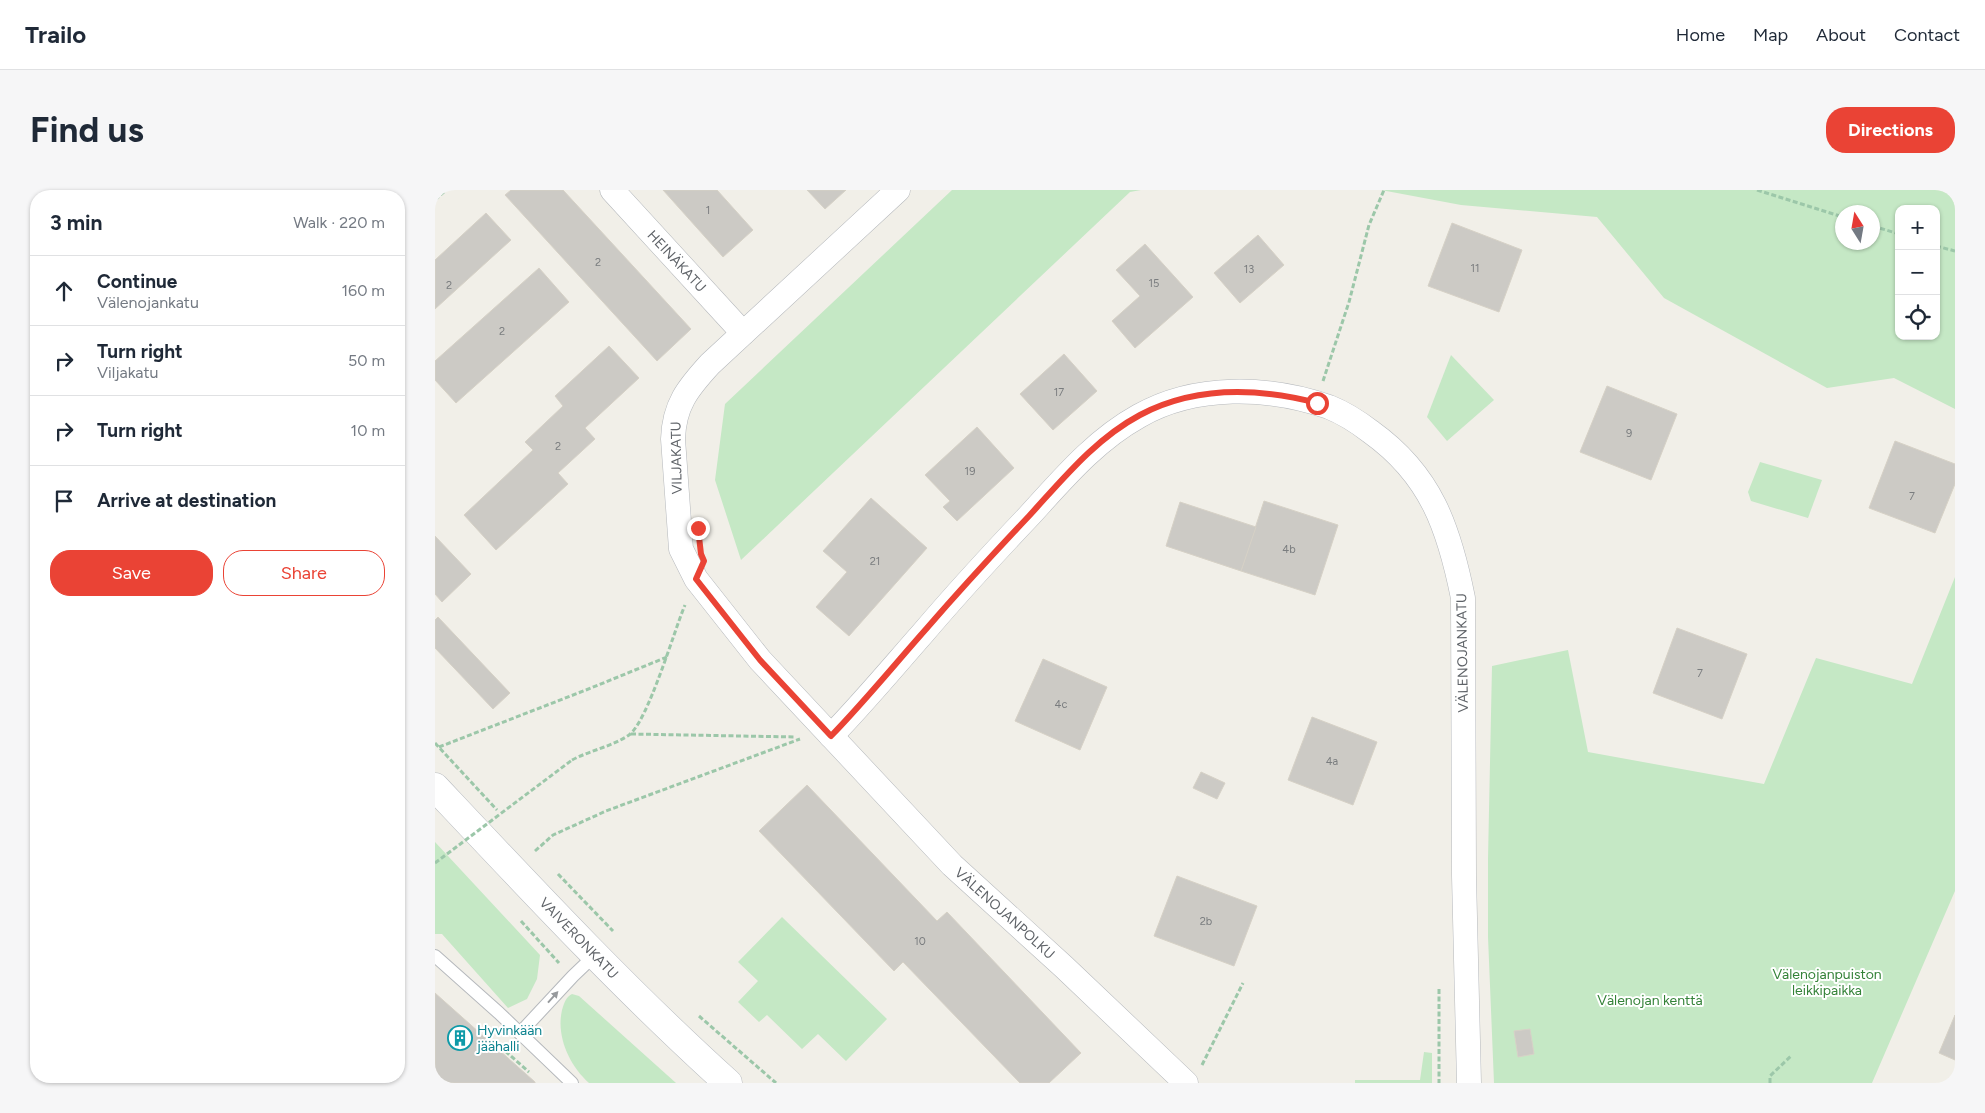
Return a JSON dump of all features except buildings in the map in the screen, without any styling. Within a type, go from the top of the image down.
[{"type":"main road","name":"VAIVERONKATU","points":[[435,787],[595,955],[691,1050],[728,1083]]},
{"type":"street","name":"HEINÄKATU","points":[[612,190],[743,333]]},
{"type":"street","name":"VILJAKATU","points":[[831,736],[760,660],[696,579],[681,549],[673,439],[674,422],[677,409],[689,387],[710,364],[898,190]]},
{"type":"street","name":"VÄLENOJANKATU","points":[[831,736],[967,582],[1083,458],[1110,434],[1140,415],[1168,403],[1196,396],[1225,392],[1287,395],[1341,412],[1383,440],[1403,458],[1419,478],[1438,510],[1447,532],[1456,562],[1463,598],[1464,876],[1469,1083]]},
{"type":"street","name":"VÄLENOJANPOLKU","points":[[831,736],[952,865],[1064,967],[1192,1077]]},
{"type":"lane","points":[[520,1033],[595,955]]},
{"type":"lane","points":[[435,956],[572,1083]]},
{"type":"path","points":[[435,200],[446,190]]},
{"type":"path","points":[[1317,403],[1349,302],[1369,225],[1384,190]]},
{"type":"path","points":[[1757,190],[1835,214]]},
{"type":"path","points":[[1880,228],[1895,233]]},
{"type":"path","points":[[1940,247],[1955,251]]},
{"type":"path","points":[[631,734],[643,714],[667,657],[679,620],[696,579]]},
{"type":"path","points":[[439,747],[667,657]]},
{"type":"path","points":[[435,863],[573,760],[609,746],[631,734],[802,738],[607,811],[553,835],[535,851]]},
{"type":"path","points":[[435,743],[503,816]]},
{"type":"path","points":[[529,844],[541,857]]},
{"type":"path","points":[[554,870],[613,931]]},
{"type":"path","points":[[1192,1077],[1243,983]]},
{"type":"path","points":[[1439,986],[1439,1083]]},
{"type":"path","points":[[696,1014],[776,1083]]},
{"type":"path","points":[[1770,1083],[1770,1076],[1791,1056]]},
{"type":"green space","points":[[952,190],[1141,190],[1130,192],[741,560],[715,480],[725,404]]},
{"type":"green space","points":[[1381,190],[1955,190],[1955,409],[1894,378],[1827,388],[1664,298],[1597,217],[1461,205]]},
{"type":"green space","points":[[1451,355],[1494,400],[1447,441],[1427,417]]},
{"type":"green space","points":[[1760,462],[1822,480],[1808,518],[1751,501],[1748,492]]},
{"type":"green space","points":[[1955,577],[1955,891],[1872,1083],[1494,1083],[1488,937],[1492,666],[1568,650],[1588,752],[1764,784],[1816,658],[1912,684]],"holes":[[[1530,1029],[1534,1054],[1518,1057],[1514,1031]]]},
{"type":"green space","points":[[435,842],[540,955],[537,979],[527,999],[508,1008],[442,934],[435,934]]},
{"type":"green space","points":[[782,917],[887,1019],[846,1061],[818,1034],[802,1049],[767,1015],[759,1022],[738,1002],[758,981],[738,962]]},
{"type":"green space","points":[[572,994],[579,996],[676,1083],[589,1083],[575,1068],[570,1059],[561,1030],[564,1003]]},
{"type":"green space","points":[[1424,1052],[1432,1053],[1432,1083],[1355,1083],[1355,1080],[1420,1080]]},
{"type":"place","name":"Hyvinkään jäähalli","points":[[460,1038]]},
{"type":"route","points":[[698,528],[701,554],[704,561],[696,579],[760,660],[831,736],[967,582],[1083,458],[1110,434],[1140,415],[1168,403],[1196,396],[1225,392],[1256,392],[1287,395],[1317,403]]},
{"type":"park label","name":"Välenojanpuiston leikkipaikka","points":[[1827,982]]},
{"type":"park label","name":"Välenojan kenttä","points":[[1650,1000]]}]
